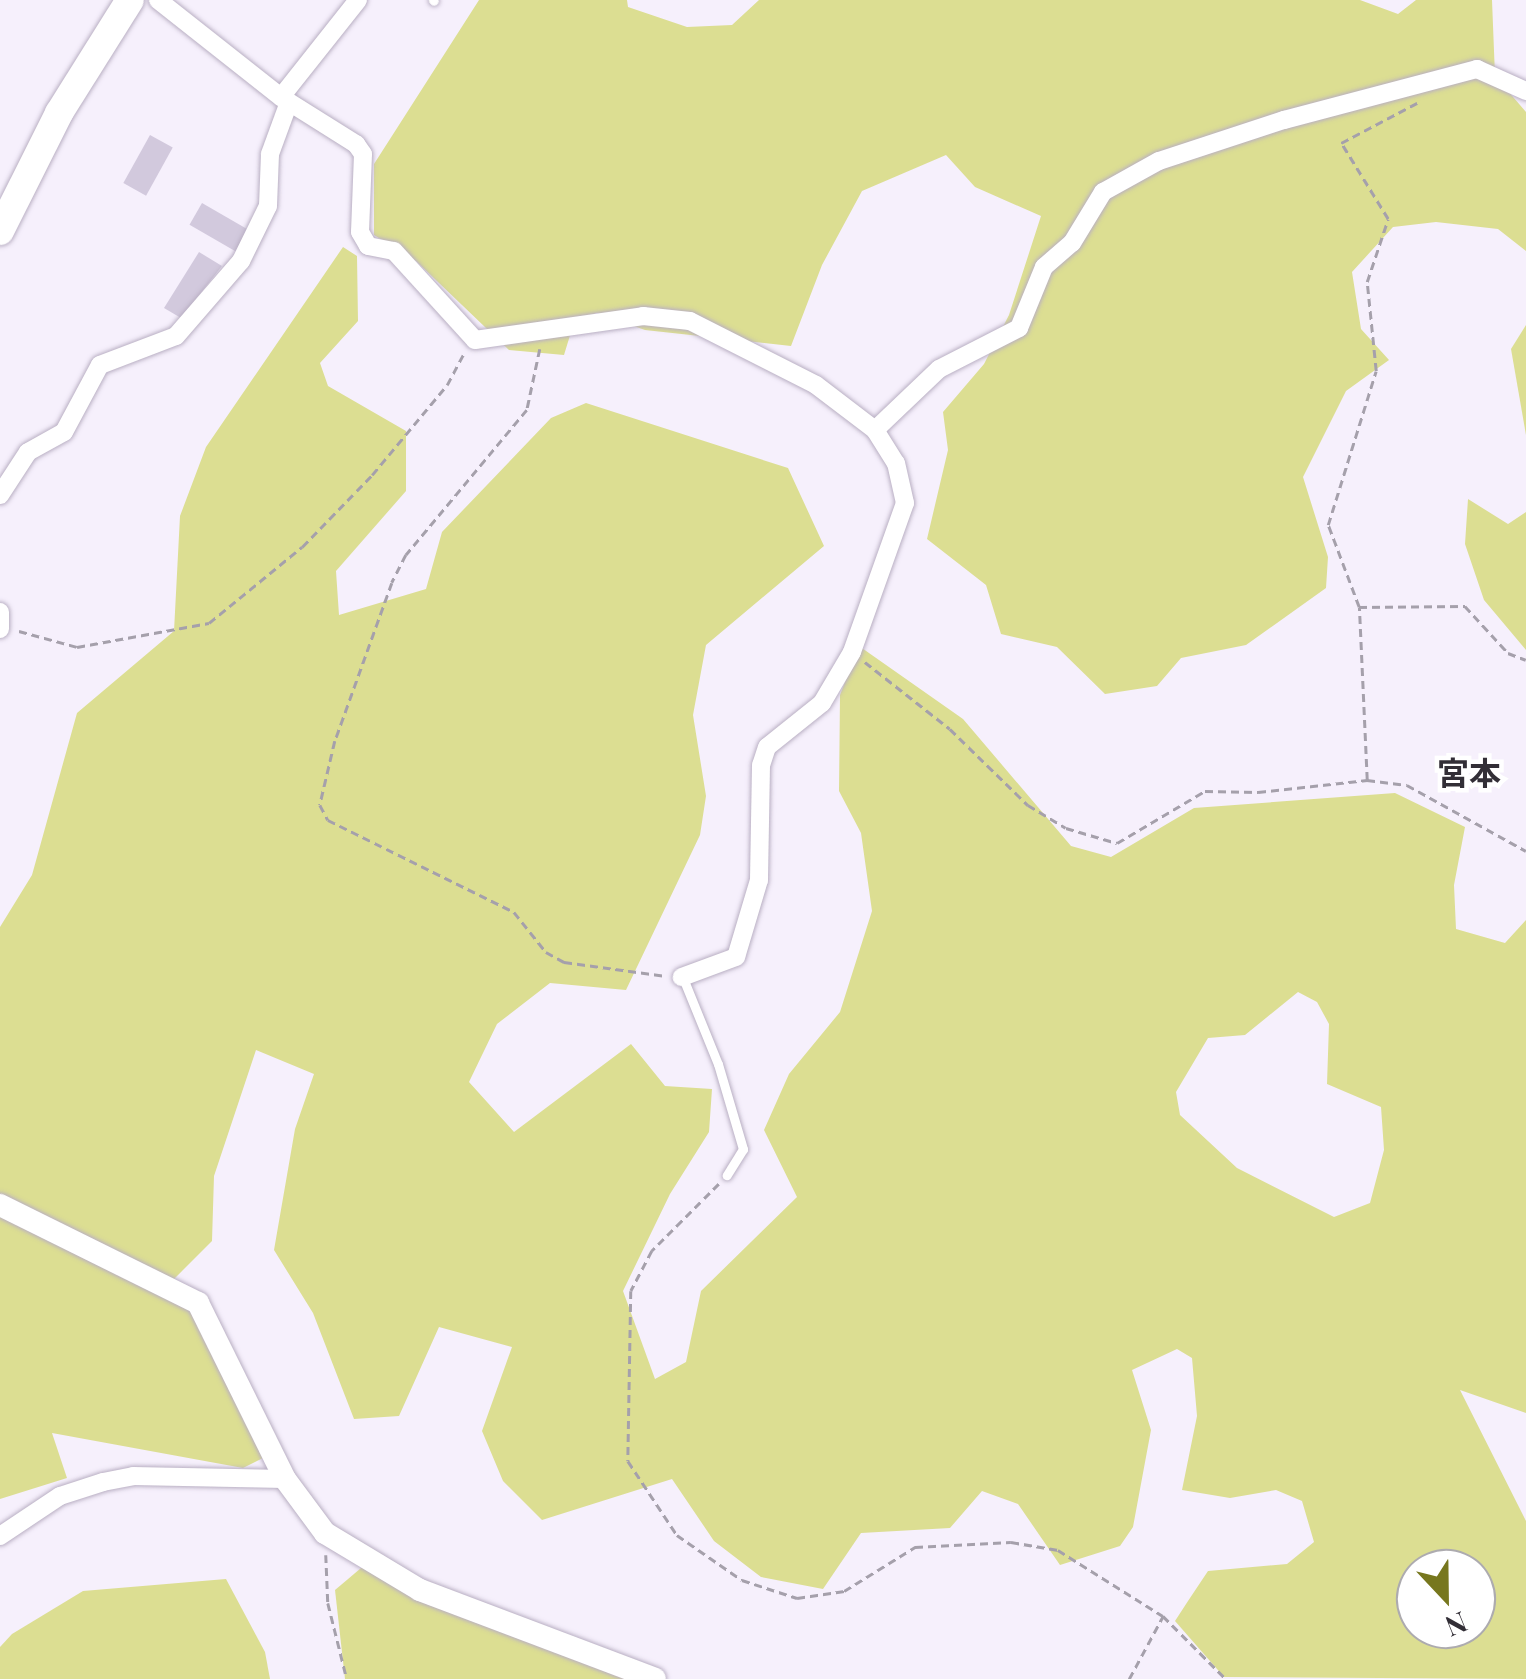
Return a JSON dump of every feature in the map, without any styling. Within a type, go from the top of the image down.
[{"type":"main road","points":[[0,231],[59,114],[130,0]]},
{"type":"street","points":[[158,0],[285,99],[356,144],[363,154],[360,232],[368,246],[394,250],[475,340],[643,316],[690,322],[816,385],[874,430],[905,484],[905,503],[852,652],[822,703],[767,746],[760,766],[758,880],[736,957],[682,977]]},
{"type":"street","points":[[0,495],[28,452],[64,432],[100,365],[176,336],[241,260],[268,206],[270,154],[285,99],[358,0]]},
{"type":"street","points":[[874,430],[938,369],[1019,328],[1044,268],[1072,243],[1103,192],[1159,161],[1284,120],[1476,70],[1526,90]]},
{"type":"street","points":[[0,1205],[198,1303],[285,1479],[325,1533],[420,1590],[655,1679]]},
{"type":"street","points":[[0,1536],[60,1496],[133,1476],[285,1479]]},
{"type":"lane","points":[[682,977],[718,1064],[743,1150],[727,1175]]},
{"type":"path","points":[[1367,780],[1359,607],[1328,525],[1376,371],[1366,282],[1388,219],[1341,143],[1420,101]]},
{"type":"path","points":[[545,329],[527,410],[406,555],[392,583],[335,742],[320,806],[328,820],[514,912],[546,952],[564,962],[682,977]]},
{"type":"path","points":[[1,622],[77,648],[209,623],[302,547],[372,475],[448,385],[475,340]]},
{"type":"path","points":[[1359,607],[1466,606],[1508,652],[1526,660]]},
{"type":"path","points":[[852,652],[950,729],[1028,805],[1066,828],[1117,843],[1204,790],[1258,792],[1367,780],[1407,785],[1526,851]]},
{"type":"path","points":[[727,1175],[652,1251],[631,1291],[628,1461],[677,1534],[742,1580],[796,1598],[844,1591],[914,1547],[1011,1542],[1058,1550],[1162,1616],[1226,1679]]},
{"type":"path","points":[[325,1533],[328,1603],[347,1679]]},
{"type":"path","points":[[1129,1679],[1162,1616]]},
{"type":"green space","points":[[479,0],[627,0],[628,7],[687,27],[732,25],[759,0],[1360,0],[1398,14],[1416,0],[1492,0],[1495,76],[1526,112],[1526,251],[1498,229],[1436,222],[1393,227],[1352,272],[1361,329],[1389,360],[1346,391],[1303,477],[1328,557],[1326,588],[1246,645],[1181,658],[1157,686],[1105,694],[1057,647],[1001,634],[986,585],[927,539],[948,450],[943,412],[984,364],[1009,315],[1041,216],[975,187],[946,155],[862,191],[822,265],[791,346],[645,330],[597,313],[575,319],[564,355],[509,350],[416,261],[374,235],[374,164]]},
{"type":"green space","points":[[343,247],[357,256],[358,321],[320,363],[328,386],[406,431],[406,491],[336,571],[339,615],[426,589],[442,532],[551,418],[586,403],[788,468],[824,546],[706,645],[693,715],[706,796],[700,835],[626,990],[550,983],[497,1024],[469,1082],[514,1132],[631,1044],[665,1086],[712,1089],[709,1132],[670,1194],[623,1291],[655,1379],[686,1362],[701,1291],[797,1197],[764,1130],[789,1074],[840,1012],[872,911],[861,833],[839,791],[840,695],[859,646],[963,719],[1071,846],[1111,857],[1194,808],[1395,793],[1465,827],[1454,885],[1456,929],[1505,943],[1526,920],[1526,1413],[1460,1390],[1526,1521],[1526,1679],[1224,1677],[1175,1621],[1208,1571],[1287,1564],[1314,1542],[1302,1501],[1276,1490],[1230,1498],[1182,1490],[1197,1416],[1192,1358],[1177,1349],[1132,1370],[1151,1430],[1133,1527],[1120,1546],[1060,1565],[1018,1504],[982,1491],[950,1528],[861,1533],[823,1589],[761,1577],[714,1541],[672,1479],[542,1520],[503,1481],[482,1431],[512,1347],[439,1327],[399,1416],[354,1419],[313,1313],[274,1250],[295,1129],[314,1074],[256,1050],[214,1176],[212,1241],[169,1284],[198,1303],[273,1453],[243,1468],[52,1433],[67,1478],[0,1499],[0,927],[32,875],[77,713],[174,631],[180,516],[206,447]],"holes":[[[1298,992],[1317,1002],[1329,1024],[1327,1084],[1381,1107],[1384,1150],[1370,1203],[1334,1217],[1237,1168],[1180,1115],[1176,1092],[1208,1038],[1245,1035]]]},
{"type":"green space","points":[[1526,325],[1526,435],[1511,349]]},
{"type":"green space","points":[[1468,499],[1508,524],[1526,512],[1526,650],[1484,600],[1465,544]]},
{"type":"green space","points":[[367,1563],[652,1679],[345,1679],[335,1590]]},
{"type":"green space","points":[[226,1579],[265,1652],[270,1679],[0,1679],[0,1647],[12,1634],[83,1591]]},
{"type":"building","points":[[150,135],[173,148],[146,196],[123,183]]},
{"type":"building","points":[[202,203],[248,230],[235,251],[190,225]]},
{"type":"building","points":[[199,252],[222,266],[181,318],[164,308]]},
{"type":"district","name":"宮本","points":[[1469,772]]}]
